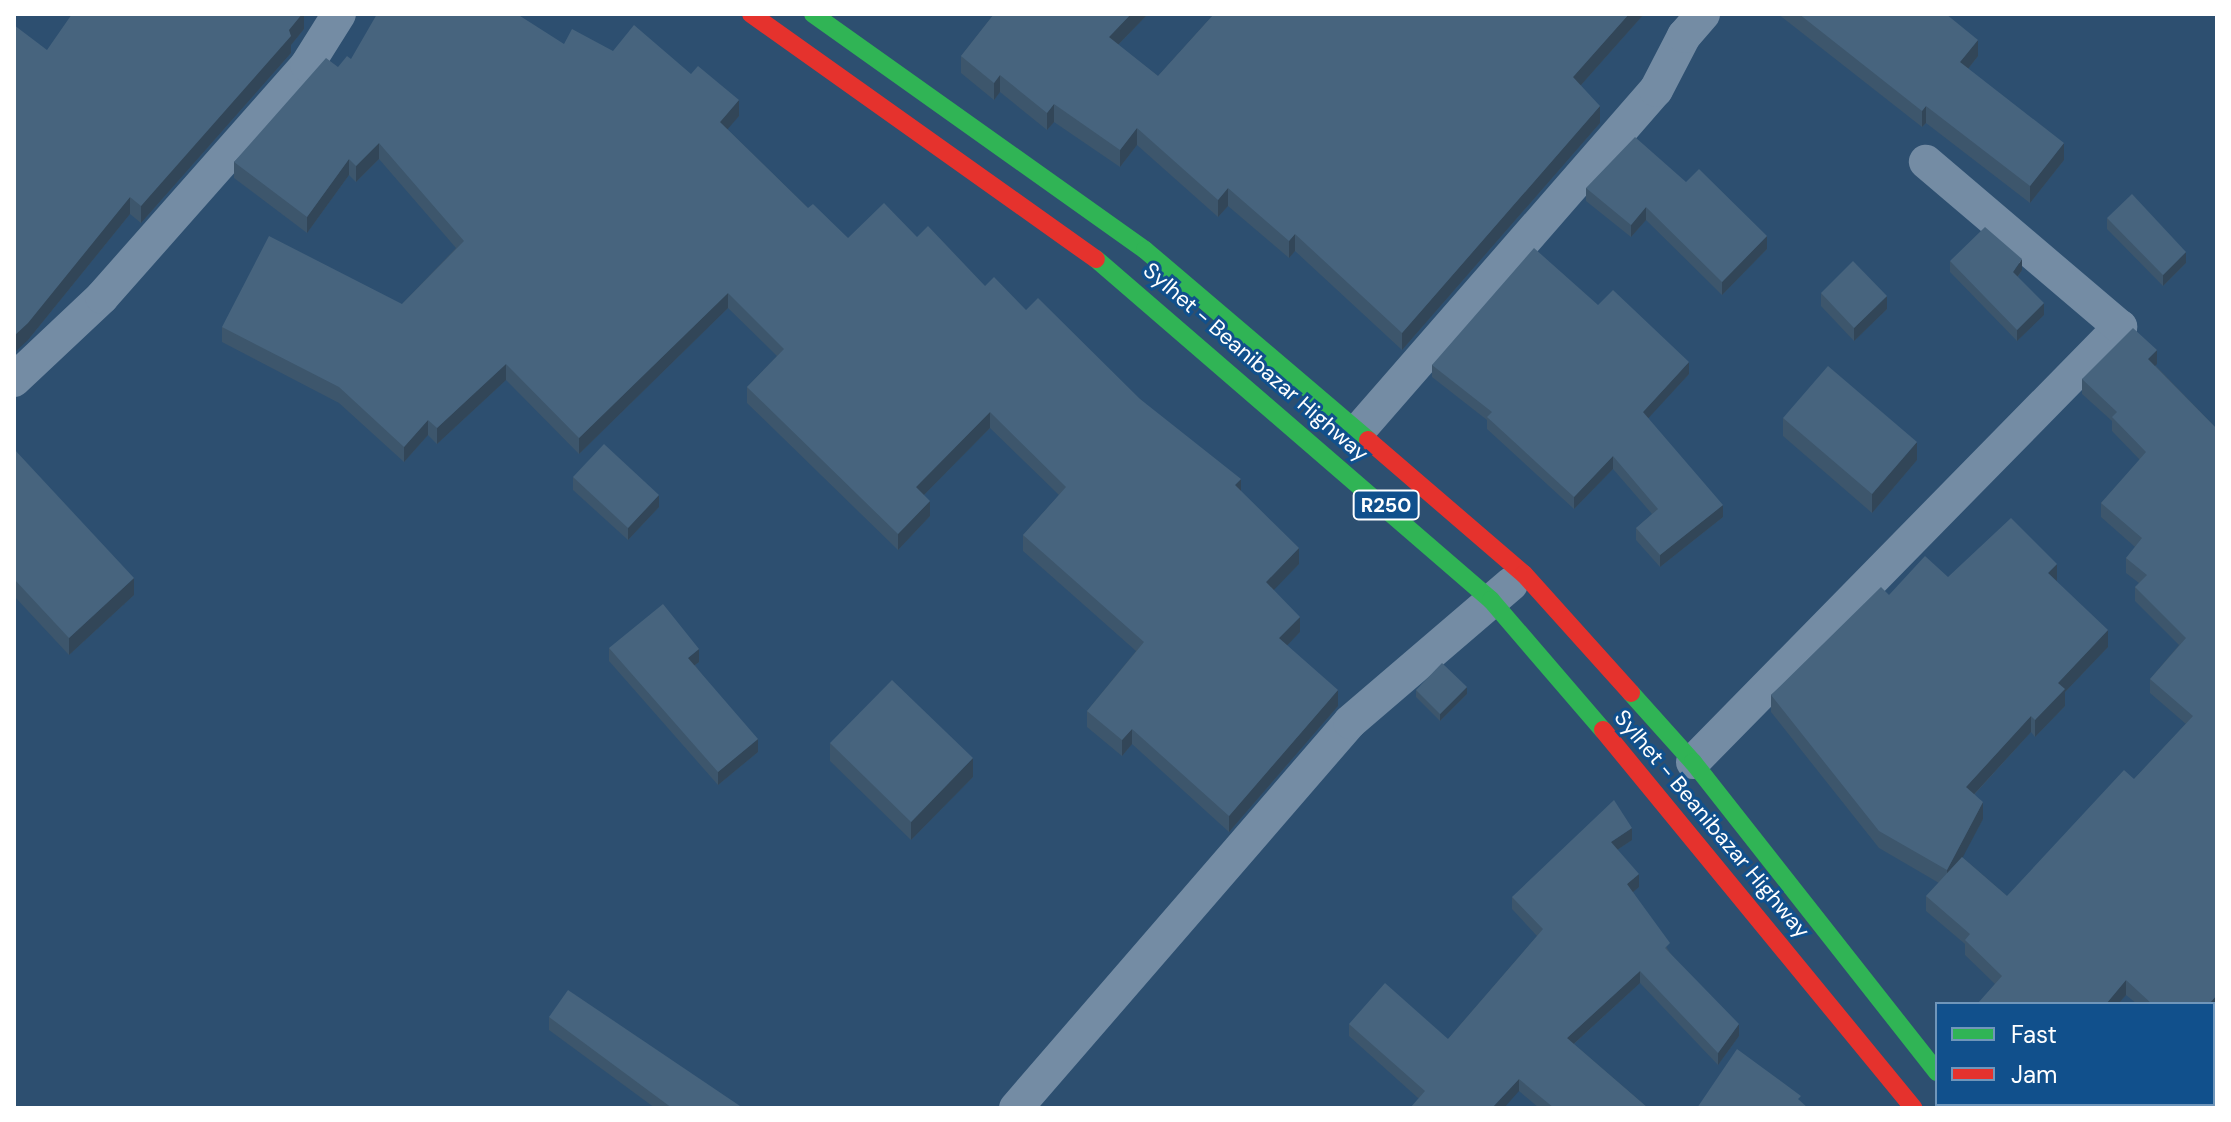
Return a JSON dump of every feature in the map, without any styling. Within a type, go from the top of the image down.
[{"type":"main road","name":"Sylhet - Beanibazar Highway","points":[[751,14],[1114,272],[1491,600],[1687,828],[1914,1108]]},
{"type":"main road","name":"Sylhet - Beanibazar Highway","points":[[813,14],[1145,250],[1360,429],[1524,574],[1693,762],[1935,1069]]},
{"type":"street","points":[[14,380],[102,297],[307,65],[339,14]]},
{"type":"street","points":[[1360,429],[1656,90],[1684,36],[1703,14]]},
{"type":"street","points":[[1693,762],[2120,327],[1926,162]]},
{"type":"street","points":[[1016,1108],[1350,722],[1524,574]]},
{"type":"building","points":[[72,14],[302,14],[289,30],[291,36],[141,206],[130,197],[28,323],[14,336],[14,25],[47,50]]},
{"type":"building","points":[[377,14],[517,14],[564,44],[572,29],[613,51],[634,25],[691,74],[698,66],[739,100],[720,122],[808,208],[813,204],[848,238],[884,203],[917,237],[928,226],[985,286],[994,277],[1026,310],[1038,298],[1140,399],[1241,479],[1235,485],[1299,548],[1266,582],[1300,617],[1279,638],[1338,690],[1229,816],[1132,729],[1122,740],[1087,711],[1144,642],[1023,535],[1066,487],[990,412],[916,487],[930,501],[898,534],[747,387],[784,349],[728,293],[579,438],[506,364],[437,428],[428,420],[404,447],[339,387],[222,327],[269,236],[402,304],[464,241],[379,143],[356,166],[349,159],[307,217],[234,162],[326,58],[338,67],[347,56],[351,59]]},
{"type":"building","points":[[994,14],[1131,14],[1109,37],[1158,76],[1214,14],[1629,14],[1573,77],[1600,106],[1402,333],[1295,234],[1289,241],[1228,188],[1218,200],[1137,128],[1120,150],[1054,104],[1047,113],[1000,75],[994,83],[961,56]]},
{"type":"building","points":[[1799,14],[1946,14],[1978,40],[1960,62],[2064,143],[2030,186],[1926,106],[1922,111]]},
{"type":"building","points":[[1635,137],[1686,182],[1699,169],[1767,236],[1722,282],[1646,207],[1631,225],[1586,188]]},
{"type":"building","points":[[2132,194],[2186,252],[2163,275],[2107,218]]},
{"type":"building","points":[[1985,227],[2022,259],[2013,272],[2044,303],[2017,330],[1950,261]]},
{"type":"building","points":[[1534,248],[1598,305],[1613,290],[1689,362],[1643,412],[1723,505],[1660,555],[1636,528],[1658,509],[1613,456],[1574,497],[1487,417],[1492,412],[1432,365]]},
{"type":"building","points":[[1853,261],[1887,296],[1854,328],[1821,293]]},
{"type":"building","points":[[2133,328],[2157,350],[2148,359],[2217,429],[2217,995],[2211,1002],[2150,1002],[2126,980],[2108,1002],[1979,1002],[2002,976],[1965,940],[1970,934],[1926,896],[1962,857],[2007,896],[2124,770],[2134,779],[2193,716],[2150,679],[2186,638],[2135,587],[2147,575],[2126,558],[2142,538],[2101,503],[2146,452],[2112,417],[2117,412],[2082,379]]},
{"type":"building","points":[[1828,366],[1917,442],[1872,494],[1783,418]]},
{"type":"building","points":[[604,444],[659,495],[628,528],[573,477]]},
{"type":"building","points":[[14,449],[134,578],[69,638],[14,579]]},
{"type":"building","points":[[2011,518],[2057,564],[2048,573],[2108,630],[2058,683],[2065,689],[2035,720],[2031,716],[1966,787],[1983,802],[1947,870],[1879,831],[1771,695],[1881,587],[1889,595],[1925,556],[1948,577]]},
{"type":"building","points":[[663,604],[699,649],[688,658],[758,739],[718,772],[609,648]]},
{"type":"building","points":[[1442,663],[1467,687],[1440,714],[1416,690]]},
{"type":"building","points":[[892,680],[973,758],[911,822],[830,743]]},
{"type":"building","points":[[1614,800],[1632,828],[1611,842],[1639,874],[1627,884],[1670,943],[1665,948],[1739,1024],[1718,1053],[1640,971],[1567,1038],[1648,1108],[1554,1108],[1519,1079],[1492,1108],[1410,1108],[1425,1091],[1349,1024],[1385,983],[1448,1039],[1543,929],[1512,897]]},
{"type":"building","points":[[568,990],[743,1108],[672,1108],[549,1017]]},
{"type":"building","points":[[2215,1018],[2217,1108],[2164,1108],[2215,1106]]},
{"type":"building","points":[[1737,1049],[1801,1096],[1798,1099],[1808,1108],[1697,1108]]},
{"type":"building","points":[[2052,1106],[2150,1108],[2055,1108]]},
{"type":"traffic: fast","points":[[813,14],[1145,250],[1368,440]]},
{"type":"traffic: fast","points":[[1096,259],[1491,600],[1603,730]]},
{"type":"traffic: fast","points":[[1631,693],[1693,762],[1935,1069]]},
{"type":"traffic: jam","points":[[751,14],[1096,259]]},
{"type":"traffic: jam","points":[[1368,440],[1524,574],[1631,693]]},
{"type":"traffic: jam","points":[[1603,730],[1914,1108]]}]
